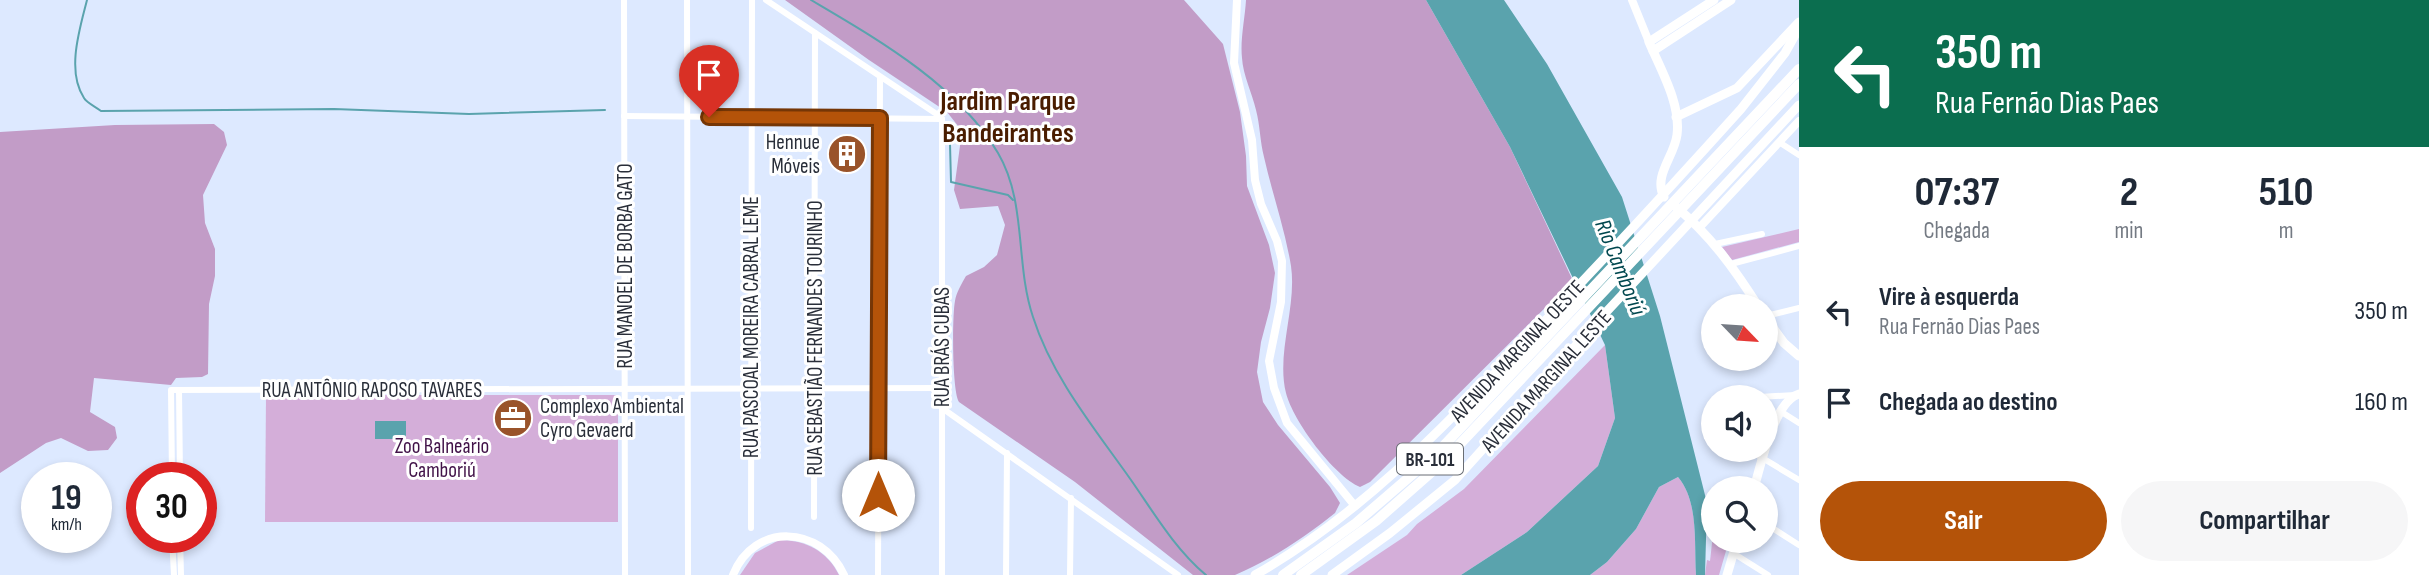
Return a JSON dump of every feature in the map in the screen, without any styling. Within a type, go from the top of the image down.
[{"type":"highway","name":"BR-101","points":[[1687,197],[1799,69]]},
{"type":"highway","name":"BR-101","points":[[1301,575],[1353,538],[1419,484],[1472,432],[1564,328],[1687,197],[1799,84]]},
{"type":"highway","name":"BR-101","points":[[1283,575],[1341,535],[1406,482],[1564,328]]},
{"type":"main road","points":[[1651,47],[1714,0]]},
{"type":"main road","points":[[1651,47],[1731,0]]},
{"type":"main road","points":[[1676,117],[1737,89],[1799,22]]},
{"type":"main road","name":"AVENIDA MARGINAL OESTE","points":[[1255,575],[1300,547],[1355,506],[1422,449],[1677,180],[1765,80],[1799,28]]},
{"type":"main road","points":[[1651,47],[1674,104],[1676,117],[1675,145],[1660,184],[1663,196],[1700,227],[1731,264],[1750,294]]},
{"type":"main road","name":"AVENIDA MARGINAL LESTE","points":[[1332,575],[1440,494],[1468,467],[1596,323],[1799,105]]},
{"type":"main road","points":[[1778,334],[1799,356]]},
{"type":"main road","points":[[1778,417],[1788,399],[1797,394]]},
{"type":"main road","points":[[1727,575],[1733,553]]},
{"type":"street","name":"RUA MANOEL DE BORBA GATO","points":[[624,0],[625,575]]},
{"type":"street","points":[[687,0],[688,575]]},
{"type":"street","name":"RUA PASCOAL MOREIRA CABRAL LEME","points":[[751,528],[752,0]]},
{"type":"street","points":[[766,0],[942,118]]},
{"type":"street","points":[[1237,0],[1234,63],[1252,140],[1255,180],[1282,261],[1282,302],[1269,361],[1273,388],[1287,423],[1355,506]]},
{"type":"street","points":[[1632,0],[1651,47]]},
{"type":"street","name":"RUA SEBASTIÃO FERNANDES TOURINHO","points":[[814,517],[815,33]]},
{"type":"street","points":[[878,575],[880,77]]},
{"type":"street","points":[[624,116],[942,118]]},
{"type":"street","name":"RUA BRÁS CUBAS","points":[[942,118],[942,575]]},
{"type":"street","points":[[1700,227],[1799,121]]},
{"type":"street","points":[[1779,142],[1799,155]]},
{"type":"street","points":[[1715,244],[1762,234]]},
{"type":"street","points":[[1731,264],[1799,246]]},
{"type":"street","points":[[1778,314],[1799,308]]},
{"type":"street","name":"RUA ANTÔNIO RAPOSO TAVARES","points":[[175,390],[942,387]]},
{"type":"street","points":[[173,462],[175,390]]},
{"type":"street","points":[[175,390],[179,462]]},
{"type":"street","points":[[1778,396],[1797,394]]},
{"type":"street","points":[[942,408],[1178,575]]},
{"type":"street","points":[[1780,411],[1799,423]]},
{"type":"street","points":[[1006,575],[1007,453]]},
{"type":"street","points":[[1770,462],[1799,480]]},
{"type":"street","points":[[1070,575],[1071,498]]},
{"type":"street","points":[[1778,532],[1799,545]]},
{"type":"street","points":[[733,575],[737,564],[751,550],[771,539],[793,536],[814,542],[824,549],[844,575]]},
{"type":"street","points":[[173,553],[174,575]]},
{"type":"street","points":[[180,553],[181,575]]},
{"type":"street","points":[[1733,553],[1768,575]]},
{"type":"green space","points":[[1799,229],[1799,242],[1732,260],[1722,247]]},
{"type":"green space","points":[[1605,345],[1615,418],[1598,466],[1527,532],[1461,575],[1347,575],[1407,535],[1417,524],[1464,489]]},
{"type":"green space","name":"Zoo Balneário Camboriú","points":[[266,395],[618,395],[618,522],[265,522]]},
{"type":"green space","points":[[1678,477],[1685,487],[1692,511],[1696,575],[1590,575],[1607,562],[1636,529],[1659,487]]},
{"type":"green space","points":[[779,540],[798,542],[815,548],[828,559],[839,575],[740,575],[755,553]]},
{"type":"green space","points":[[1711,553],[1725,553],[1719,575],[1705,575],[1707,560],[1710,561]]},
{"type":"shaded area","points":[[785,0],[1184,0],[1223,44],[1240,112],[1247,186],[1269,245],[1275,273],[1257,372],[1263,402],[1278,425],[1330,487],[1340,503],[1335,513],[1287,547],[1235,575],[1193,575],[1075,482],[959,402],[953,353],[956,298],[966,276],[984,267],[997,255],[1005,225],[998,206],[960,209],[954,190],[962,131],[947,112]]},
{"type":"shaded area","points":[[1246,0],[1426,0],[1510,147],[1575,285],[1564,289],[1370,482],[1360,487],[1338,472],[1327,460],[1297,418],[1286,393],[1283,362],[1291,298],[1291,266],[1243,64]]},
{"type":"shaded area","points":[[214,124],[224,132],[227,145],[203,195],[205,223],[215,249],[215,276],[209,304],[208,374],[202,377],[176,378],[171,385],[94,378],[90,412],[115,427],[117,438],[108,450],[88,451],[61,438],[46,443],[0,473],[0,132],[115,125]]},
{"type":"water","name":"Rio Camboriú","points":[[1426,0],[1504,0],[1547,64],[1622,197],[1660,316],[1701,479],[1701,553],[1706,553],[1705,575],[1696,575],[1692,511],[1685,487],[1678,477],[1659,487],[1636,529],[1607,562],[1590,575],[1461,575],[1527,532],[1598,466],[1615,418],[1605,345],[1510,147]]},
{"type":"water","points":[[375,421],[406,421],[406,439],[375,439]]},
{"type":"waterway","points":[[87,0],[76,49],[76,75],[84,98],[101,111],[334,109],[469,114],[605,110]]},
{"type":"waterway","points":[[811,0],[914,65],[961,105],[981,128],[1007,172],[1017,212],[1028,297],[1051,361],[1076,402],[1166,530],[1184,554],[1206,575]]},
{"type":"waterway","points":[[945,132],[950,144],[951,182],[1008,195],[1013,200]]},
{"type":"place","name":"Hennue Móveis","points":[[847,154]]},
{"type":"place","name":"Complexo Ambiental Cyro Gevaerd","points":[[513,418]]},
{"type":"district","name":"Jardim Parque Bandeirantes","points":[[1008,116]]},
{"type":"route","points":[[709,117],[880,118],[878,495]]}]
